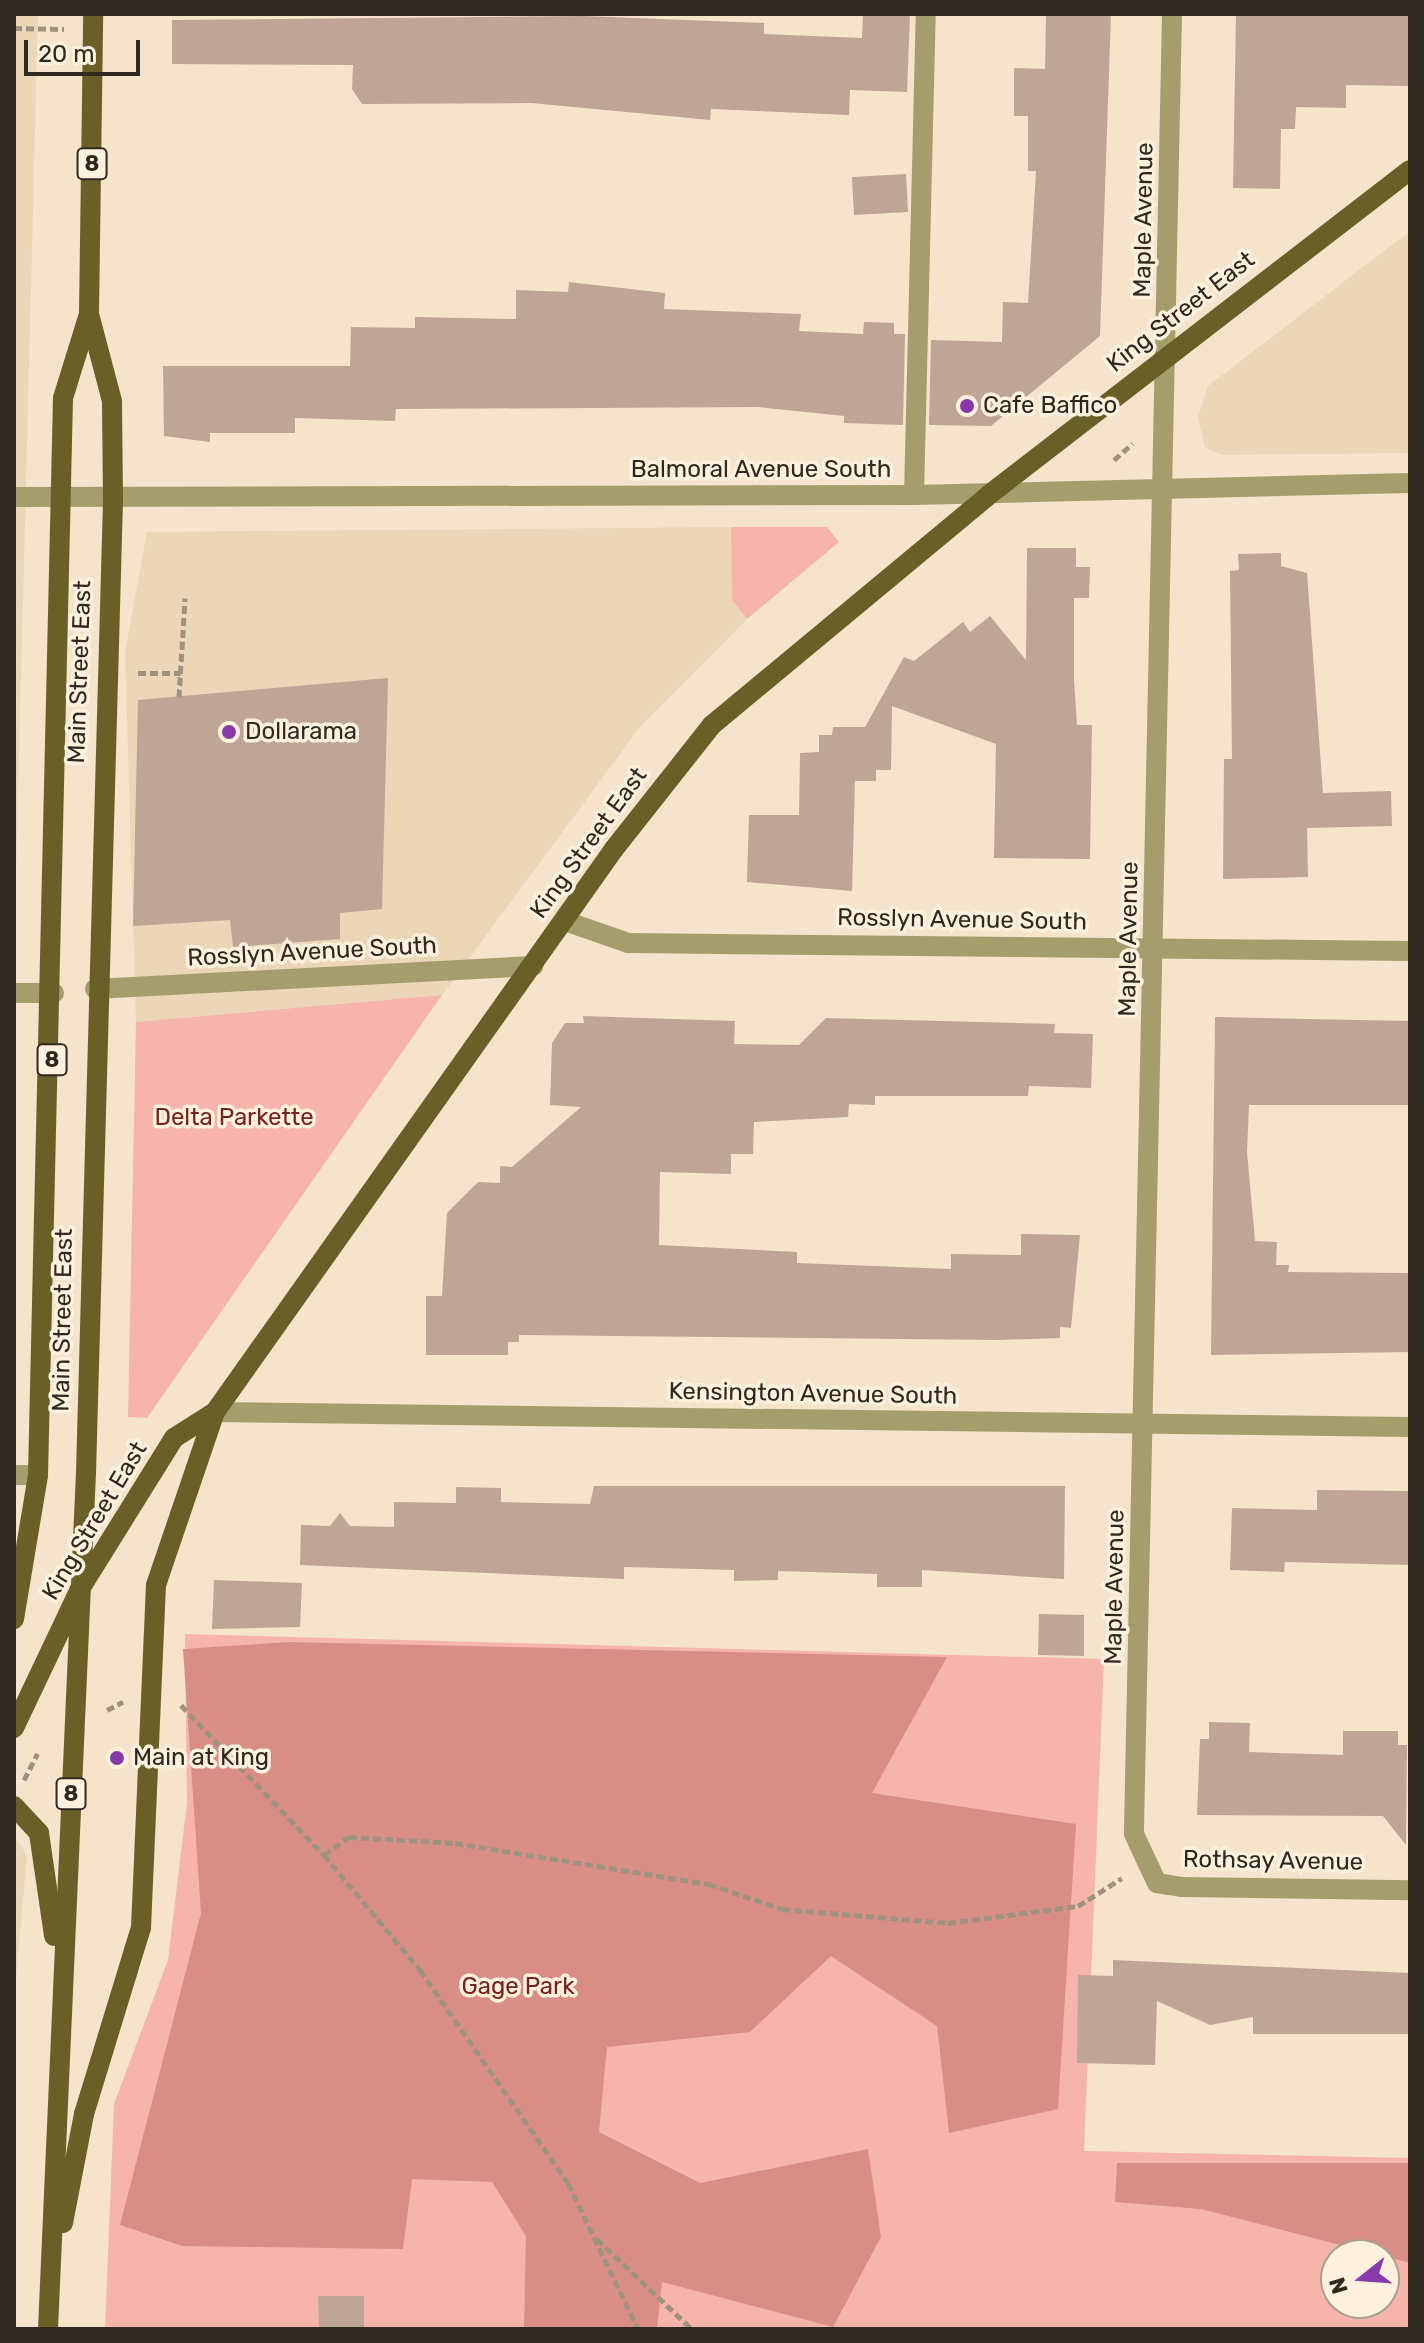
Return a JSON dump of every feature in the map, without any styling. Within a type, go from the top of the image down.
[{"type":"main road","name":"Main Street East","points":[[48,2329],[80,1589],[95,989],[113,500],[112,401],[89,314],[93,22]]},
{"type":"main road","name":"King Street East","points":[[14,1728],[80,1589],[174,1438],[215,1412],[565,921],[712,725],[990,494],[1410,170]]},
{"type":"main road","name":"Main Street East","points":[[14,1619],[38,1475],[54,993],[63,398],[89,314]]},
{"type":"main road","points":[[50,2288],[84,2114],[141,1928],[156,1585],[215,1412]]},
{"type":"main road","points":[[16,1800],[29,1817],[46,1855],[61,1999]]},
{"type":"street","points":[[914,495],[926,14]]},
{"type":"street","name":"Maple Avenue","points":[[1143,1865],[1134,1834],[1168,354],[1172,14]]},
{"type":"street","name":"Balmoral Avenue South","points":[[14,497],[113,500],[914,495],[1410,483]]},
{"type":"street","name":"Rosslyn Avenue South","points":[[565,921],[628,943],[1410,951]]},
{"type":"street","name":"Rosslyn Avenue South","points":[[95,989],[533,966]]},
{"type":"street","points":[[14,993],[54,993]]},
{"type":"street","name":"Kensington Avenue South","points":[[215,1412],[1410,1427]]},
{"type":"street","points":[[14,1475],[38,1475]]},
{"type":"street","name":"Rothsay Avenue","points":[[1143,1865],[1157,1883],[1181,1887],[1410,1890]]},
{"type":"path","points":[[14,28],[93,22]]},
{"type":"path","points":[[1107,466],[1138,439]]},
{"type":"path","points":[[179,697],[185,598]]},
{"type":"path","points":[[107,674],[181,673]]},
{"type":"path","points":[[107,1710],[128,1702]]},
{"type":"path","points":[[171,1702],[186,1708],[324,1855],[420,1970],[568,2183],[638,2329]]},
{"type":"path","points":[[16,1800],[38,1753]]},
{"type":"path","points":[[324,1855],[349,1837],[455,1843],[709,1884],[782,1909],[948,1923],[1078,1906],[1143,1865]]},
{"type":"path","points":[[595,2238],[692,2329]]},
{"type":"shaded area","points":[[14,14],[38,14],[14,953]]},
{"type":"shaded area","points":[[1410,231],[1410,453],[1222,455],[1205,448],[1198,417],[1208,386]]},
{"type":"shaded area","points":[[731,527],[732,600],[747,619],[640,727],[442,995],[136,1022],[125,652],[147,532]]},
{"type":"shaded area","points":[[14,1836],[27,1855],[14,2003]]},
{"type":"green space","points":[[731,527],[827,527],[839,542],[747,619],[732,600]]},
{"type":"green space","name":"Delta Parkette","points":[[442,995],[147,1418],[128,1417],[136,1022]]},
{"type":"green space","name":"Gage Park","points":[[185,1634],[1104,1659],[1084,2151],[1410,2158],[1410,2329],[105,2329],[114,2104],[168,1960],[187,1803]]},
{"type":"green space","name":"Gage Park","points":[[288,1642],[947,1657],[872,1793],[1076,1824],[1058,2109],[949,2133],[937,2026],[831,1956],[750,2032],[607,2047],[599,2132],[700,2183],[868,2149],[881,2237],[833,2327],[662,2282],[657,2329],[524,2329],[526,2236],[492,2182],[412,2179],[403,2249],[182,2246],[120,2225],[201,1913],[183,1649]]},
{"type":"green space","points":[[1117,2163],[1410,2163],[1410,2263],[1400,2260],[1400,2239],[1320,2240],[1201,2209],[1115,2202]]},
{"type":"building","points":[[863,14],[910,14],[907,92],[850,90],[849,115],[711,109],[710,120],[532,103],[362,104],[352,89],[353,65],[172,64],[172,20],[583,16],[764,23],[764,34],[862,38]]},
{"type":"building","points":[[1046,14],[1111,14],[1100,336],[991,426],[929,425],[931,340],[1002,342],[1003,302],[1028,303],[1036,171],[1028,171],[1028,116],[1014,116],[1014,68],[1045,69]]},
{"type":"building","points":[[1236,14],[1410,14],[1410,86],[1346,85],[1346,108],[1296,107],[1295,129],[1281,129],[1280,189],[1233,188]]},
{"type":"building","points":[[906,174],[908,212],[854,215],[852,177]]},
{"type":"building","points":[[569,282],[665,293],[664,309],[801,314],[799,331],[863,334],[864,322],[894,323],[894,334],[905,334],[903,425],[844,423],[844,416],[758,407],[396,409],[395,421],[295,418],[295,433],[210,433],[210,442],[164,436],[163,366],[350,366],[351,327],[415,328],[415,317],[516,319],[516,290],[568,292]]},
{"type":"building","points":[[1027,548],[1076,548],[1076,567],[1090,567],[1089,598],[1074,598],[1074,680],[1077,725],[1092,725],[1090,859],[994,858],[996,744],[892,706],[891,770],[876,770],[876,781],[855,781],[852,891],[747,882],[749,815],[799,815],[800,753],[819,752],[819,735],[832,735],[833,727],[865,727],[904,657],[914,661],[963,622],[970,632],[990,616],[1026,660]]},
{"type":"building","points":[[1281,553],[1281,566],[1307,573],[1323,793],[1391,791],[1392,826],[1307,828],[1308,877],[1223,879],[1224,759],[1232,759],[1230,571],[1239,570],[1238,554]]},
{"type":"building","points":[[388,678],[382,909],[340,913],[340,939],[233,947],[230,920],[133,926],[138,700]]},
{"type":"building","points":[[583,1016],[735,1021],[734,1044],[799,1045],[826,1018],[1055,1024],[1054,1033],[1093,1034],[1091,1088],[1029,1086],[1028,1096],[875,1096],[875,1105],[849,1104],[848,1117],[754,1122],[753,1154],[731,1154],[731,1174],[660,1172],[659,1245],[797,1252],[797,1263],[951,1269],[951,1254],[1021,1255],[1021,1234],[1080,1235],[1071,1328],[1060,1327],[1060,1338],[998,1340],[519,1335],[519,1342],[508,1342],[508,1355],[426,1355],[426,1296],[442,1296],[447,1213],[478,1182],[500,1183],[500,1166],[512,1167],[581,1107],[550,1105],[552,1043],[565,1023],[584,1023]]},
{"type":"building","points":[[1215,1017],[1410,1021],[1410,1105],[1249,1105],[1247,1152],[1255,1241],[1277,1242],[1276,1265],[1289,1265],[1288,1272],[1408,1273],[1410,1352],[1211,1355]]},
{"type":"building","points":[[594,1486],[1065,1486],[1064,1579],[922,1570],[922,1587],[877,1587],[877,1574],[778,1571],[778,1580],[734,1581],[734,1570],[624,1567],[624,1579],[300,1565],[301,1525],[330,1526],[340,1513],[350,1526],[394,1527],[394,1502],[456,1503],[456,1487],[501,1488],[501,1502],[590,1504]]},
{"type":"building","points":[[1317,1490],[1410,1491],[1410,1565],[1285,1562],[1284,1572],[1230,1570],[1232,1508],[1317,1510]]},
{"type":"building","points":[[214,1580],[302,1583],[300,1627],[212,1629]]},
{"type":"building","points":[[1039,1614],[1084,1615],[1084,1656],[1038,1655]]},
{"type":"building","points":[[1209,1722],[1250,1723],[1249,1752],[1343,1755],[1343,1731],[1398,1731],[1398,1745],[1407,1745],[1406,1845],[1383,1816],[1197,1815],[1200,1739],[1209,1739]]},
{"type":"building","points":[[1113,1960],[1410,1973],[1410,2034],[1253,2034],[1253,2017],[1210,2025],[1157,2001],[1155,2065],[1077,2063],[1078,1975],[1113,1976]]},
{"type":"building","points":[[318,2296],[364,2296],[364,2329],[319,2329]]},
{"type":"place","name":"Cafe Baffico","points":[[967,406]]},
{"type":"place","name":"Dollarama","points":[[229,732]]},
{"type":"place","name":"Main at King","points":[[117,1758]]}]
